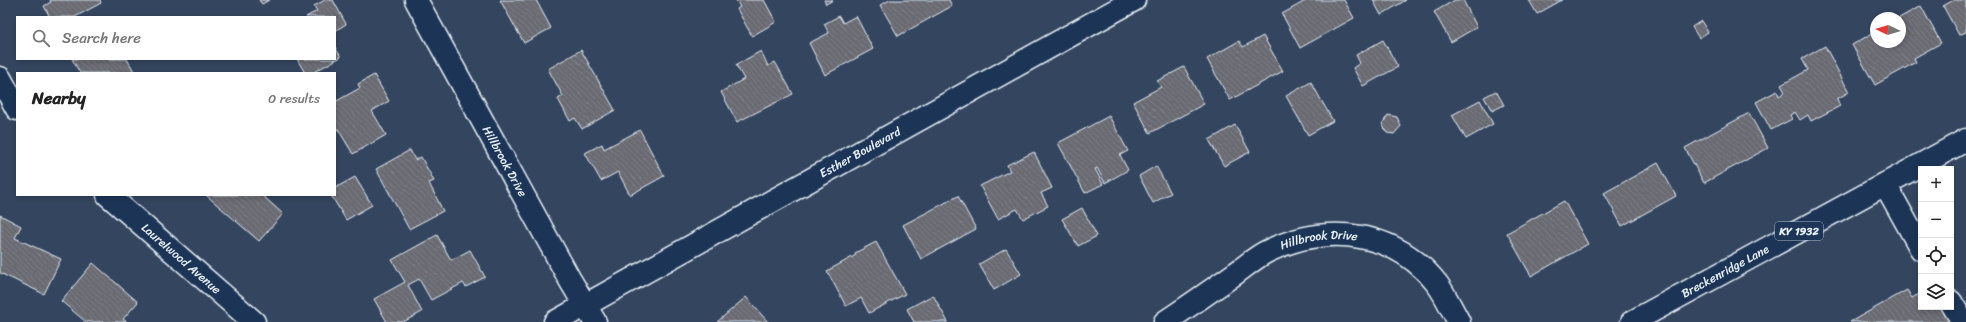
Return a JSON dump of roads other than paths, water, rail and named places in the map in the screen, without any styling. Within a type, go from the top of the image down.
[{"type":"street","name":"Hillbrook Drive","points":[[416,0],[566,273],[590,313]]},
{"type":"street","name":"Esther Boulevard","points":[[590,313],[1134,0]]},
{"type":"street","name":"Breckenridge Lane","points":[[1632,322],[1966,140]]},
{"type":"street","points":[[1884,184],[1918,243]]},
{"type":"street","name":"Laurelwood Avenue","points":[[109,196],[254,322]]},
{"type":"street","name":"Hillbrook Drive","points":[[1166,322],[1267,251],[1314,235],[1369,237],[1393,246],[1414,261],[1438,285],[1459,322]]},
{"type":"street","points":[[1954,307],[1962,322]]},
{"type":"street","points":[[555,322],[590,313]]}]
